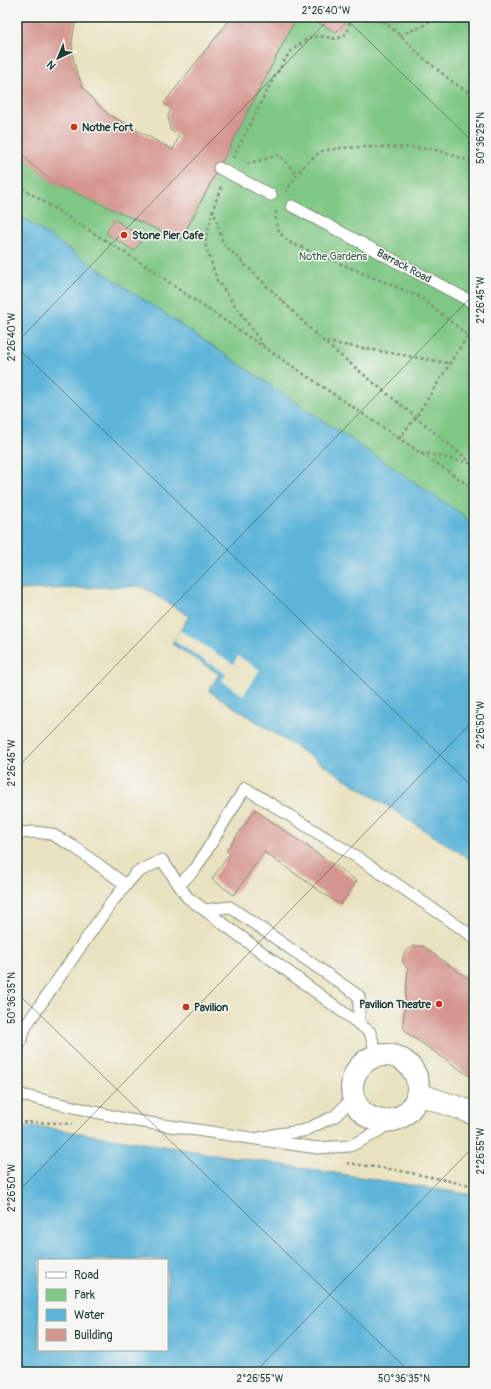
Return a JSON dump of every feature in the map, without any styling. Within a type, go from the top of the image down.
[{"type":"street","points":[[388,1055],[399,1058],[408,1064],[415,1073],[418,1083],[418,1094],[415,1103],[402,1117],[383,1121],[373,1119],[364,1114],[354,1097],[352,1088],[358,1069],[364,1063],[377,1056],[388,1055]]},
{"type":"street","points":[[418,1094],[474,1114]]},
{"type":"lane","points":[[222,170],[270,195]]},
{"type":"lane","name":"Barrack Road","points":[[292,206],[474,303]]},
{"type":"lane","points":[[179,885],[196,868],[245,788],[360,859],[474,937]]},
{"type":"lane","points":[[17,833],[34,832],[51,834],[73,846],[126,885]]},
{"type":"lane","points":[[17,1050],[20,1032],[110,903],[136,872],[162,860],[187,897],[370,1032],[377,1056]]},
{"type":"lane","points":[[205,910],[230,907],[359,996],[359,1024]]},
{"type":"lane","points":[[17,1094],[130,1120],[317,1148],[350,1146],[374,1134],[392,1120]]},
{"type":"lane","points":[[253,1139],[303,1131],[335,1116],[354,1097]]},
{"type":"path","points":[[265,348],[217,280],[205,243],[222,170],[289,53],[301,42],[309,38],[320,36],[336,40],[344,36],[348,30],[351,17]]},
{"type":"path","points":[[379,17],[423,58],[453,82],[474,96]]},
{"type":"path","points":[[400,35],[421,27],[437,17]]},
{"type":"path","points":[[332,148],[399,147],[432,149],[474,163]]},
{"type":"path","points":[[253,162],[279,155],[298,174]]},
{"type":"path","points":[[17,186],[151,270],[399,440],[474,489]]},
{"type":"path","points":[[213,209],[223,243],[324,342],[474,465]]},
{"type":"path","points":[[291,243],[420,296],[474,340]]},
{"type":"path","points":[[399,440],[416,417],[468,335]]},
{"type":"path","points":[[324,342],[449,363]]},
{"type":"path","points":[[417,452],[474,465]]},
{"type":"green space","name":"Nothe Gardens","points":[[297,17],[306,17],[336,32],[345,23],[337,17],[474,17],[474,530],[463,515],[17,214],[17,149],[31,164],[53,183],[181,240]]},
{"type":"water","points":[[17,214],[463,515],[474,530],[474,862],[209,691],[219,674],[172,644],[189,616],[141,586],[17,590]]},
{"type":"water","points":[[17,1127],[42,1127],[474,1195],[474,1372],[17,1372]]},
{"type":"pier","points":[[180,630],[233,664],[238,656],[260,670],[243,695],[222,681],[226,674],[174,641]]},
{"type":"building","name":"Nothe Fort","points":[[17,17],[78,17],[75,23],[72,42],[73,57],[76,70],[83,87],[94,101],[109,115],[173,150],[179,136],[170,130],[168,116],[171,108],[164,103],[232,17],[242,21],[244,17],[297,17],[181,240],[53,183],[31,164],[17,149]]},
{"type":"building","points":[[306,17],[337,17],[345,23],[336,32]]},
{"type":"building","name":"Stone Pier Cafe","points":[[114,219],[143,238],[134,251],[106,233]]},
{"type":"building","points":[[255,810],[357,881],[340,905],[264,852],[234,895],[212,879],[230,853],[226,851]]},
{"type":"building","name":"Pavilion Theatre","points":[[413,946],[423,946],[474,983],[474,1079],[407,1033],[403,1026],[408,969],[403,963],[403,957],[405,952]]},
{"type":"place","name":"Nothe Fort","points":[[74,127]]},
{"type":"place","name":"Stone Pier Cafe","points":[[124,235]]},
{"type":"place","name":"Pavilion Theatre","points":[[439,1004]]},
{"type":"place","name":"Pavilion","points":[[186,1007]]}]
